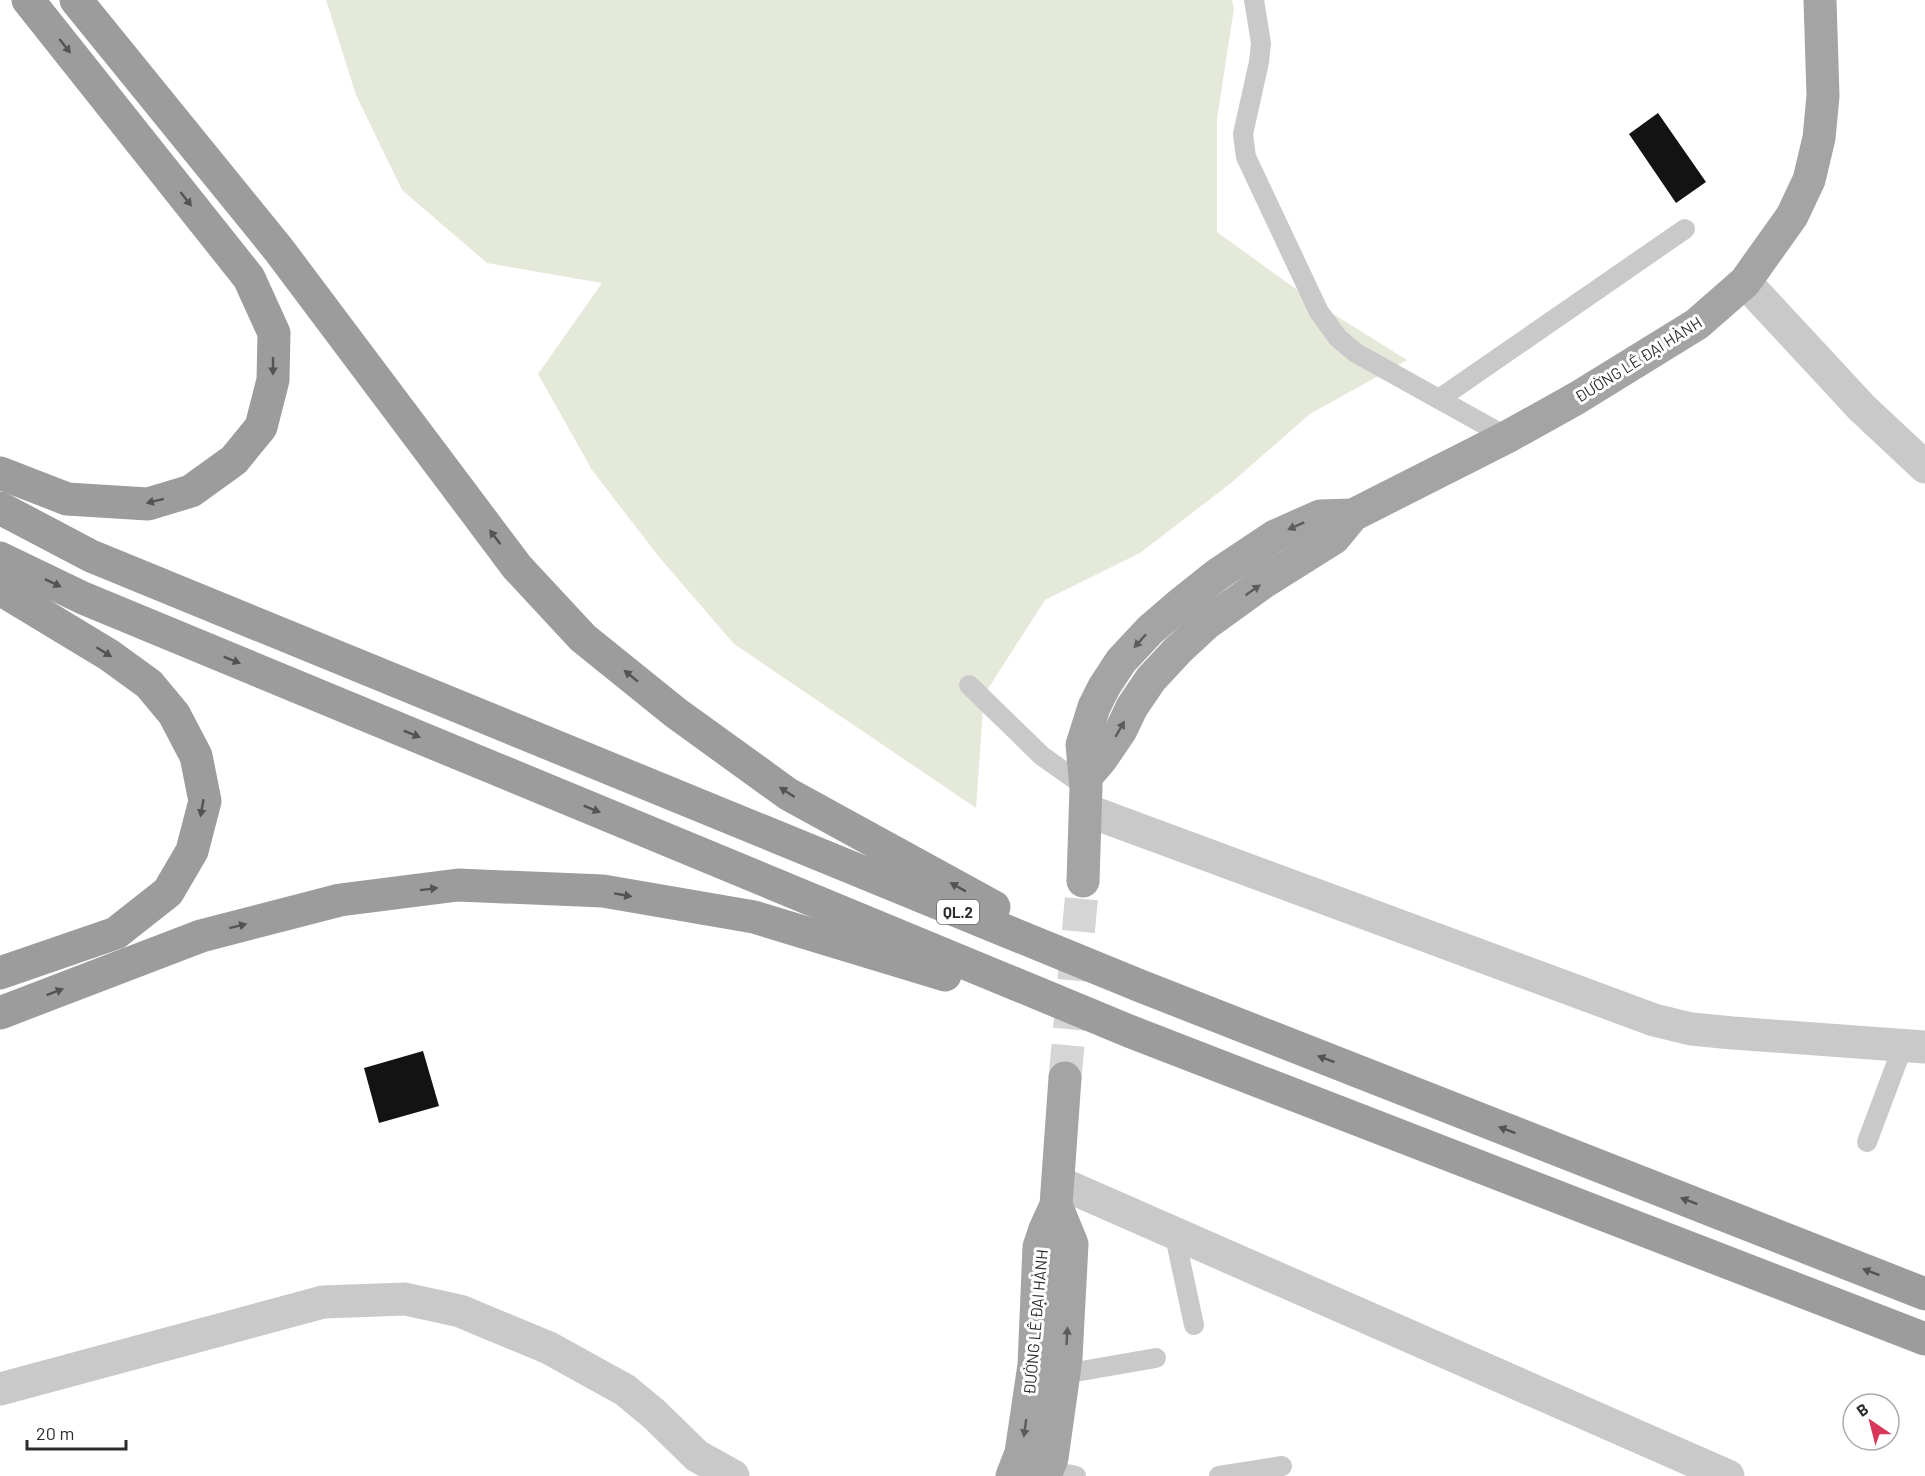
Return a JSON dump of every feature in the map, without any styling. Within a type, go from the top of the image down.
[{"type":"highway","points":[[0,473],[68,499],[148,504],[191,491],[234,460],[261,427],[273,380],[273,333],[249,278],[28,0]]},
{"type":"highway","points":[[76,0],[279,250],[517,567],[583,638],[676,713],[788,794],[1138,985]]},
{"type":"highway","name":"QL.2","points":[[0,508],[91,556],[1138,985],[1925,1294]]},
{"type":"highway","points":[[0,558],[82,598],[1129,1031],[1925,1339]]},
{"type":"highway","points":[[0,589],[109,655],[149,684],[174,714],[196,756],[205,801],[192,851],[168,892],[116,933],[0,973]]},
{"type":"highway","points":[[0,1013],[201,936],[340,900],[458,885],[603,891],[754,918],[1129,1031]]},
{"type":"main road","name":"ĐƯỜNG LÊ ĐẠI HÀNH","points":[[1083,881],[1086,791],[1082,745],[1094,707],[1104,687],[1121,661],[1150,630],[1218,574],[1275,536],[1320,516],[1353,514],[1507,437],[1577,398],[1697,324],[1745,282],[1792,216],[1809,180],[1819,138],[1823,96],[1820,0]]},
{"type":"main road","name":"ĐƯỜNG LÊ ĐẠI HÀNH","points":[[1012,1476],[1021,1453],[1034,1365],[1040,1247],[1057,1194],[1065,1078]]},
{"type":"main road","name":"ĐƯỜNG LÊ ĐẠI HÀNH","points":[[1056,1474],[1052,1458],[1064,1374],[1072,1244],[1057,1194]]},
{"type":"street","points":[[1745,282],[1862,408],[1925,467]]},
{"type":"street","points":[[1086,791],[1654,1020],[1691,1029],[1914,1046]]},
{"type":"street","points":[[1057,1194],[1173,1232],[1728,1476]]},
{"type":"street","points":[[0,1389],[323,1302],[405,1299],[460,1311],[549,1348],[625,1390],[698,1456],[733,1476]]},
{"type":"lane","points":[[1254,0],[1261,43],[1243,134],[1246,157],[1318,312],[1338,338],[1356,354],[1507,437]]},
{"type":"lane","points":[[1439,399],[1685,229]]},
{"type":"lane","points":[[969,685],[1042,756],[1086,791]]},
{"type":"lane","points":[[1867,1142],[1914,1046]]},
{"type":"lane","points":[[1173,1232],[1194,1324]]},
{"type":"lane","points":[[1064,1374],[1156,1358]]},
{"type":"lane","points":[[1220,1476],[1282,1466]]},
{"type":"shaded area","points":[[326,0],[1232,0],[1234,8],[1217,119],[1217,232],[1311,300],[1407,360],[1310,414],[1231,483],[1140,553],[1045,600],[984,695],[976,808],[734,644],[659,557],[592,470],[538,374],[602,283],[487,263],[402,190],[356,95]]},
{"type":"building","points":[[1658,113],[1706,182],[1676,203],[1629,134]]},
{"type":"building","points":[[423,1051],[439,1106],[379,1123],[364,1068]]},
{"type":"tunnel","points":[[1065,1078],[1083,881]]}]
